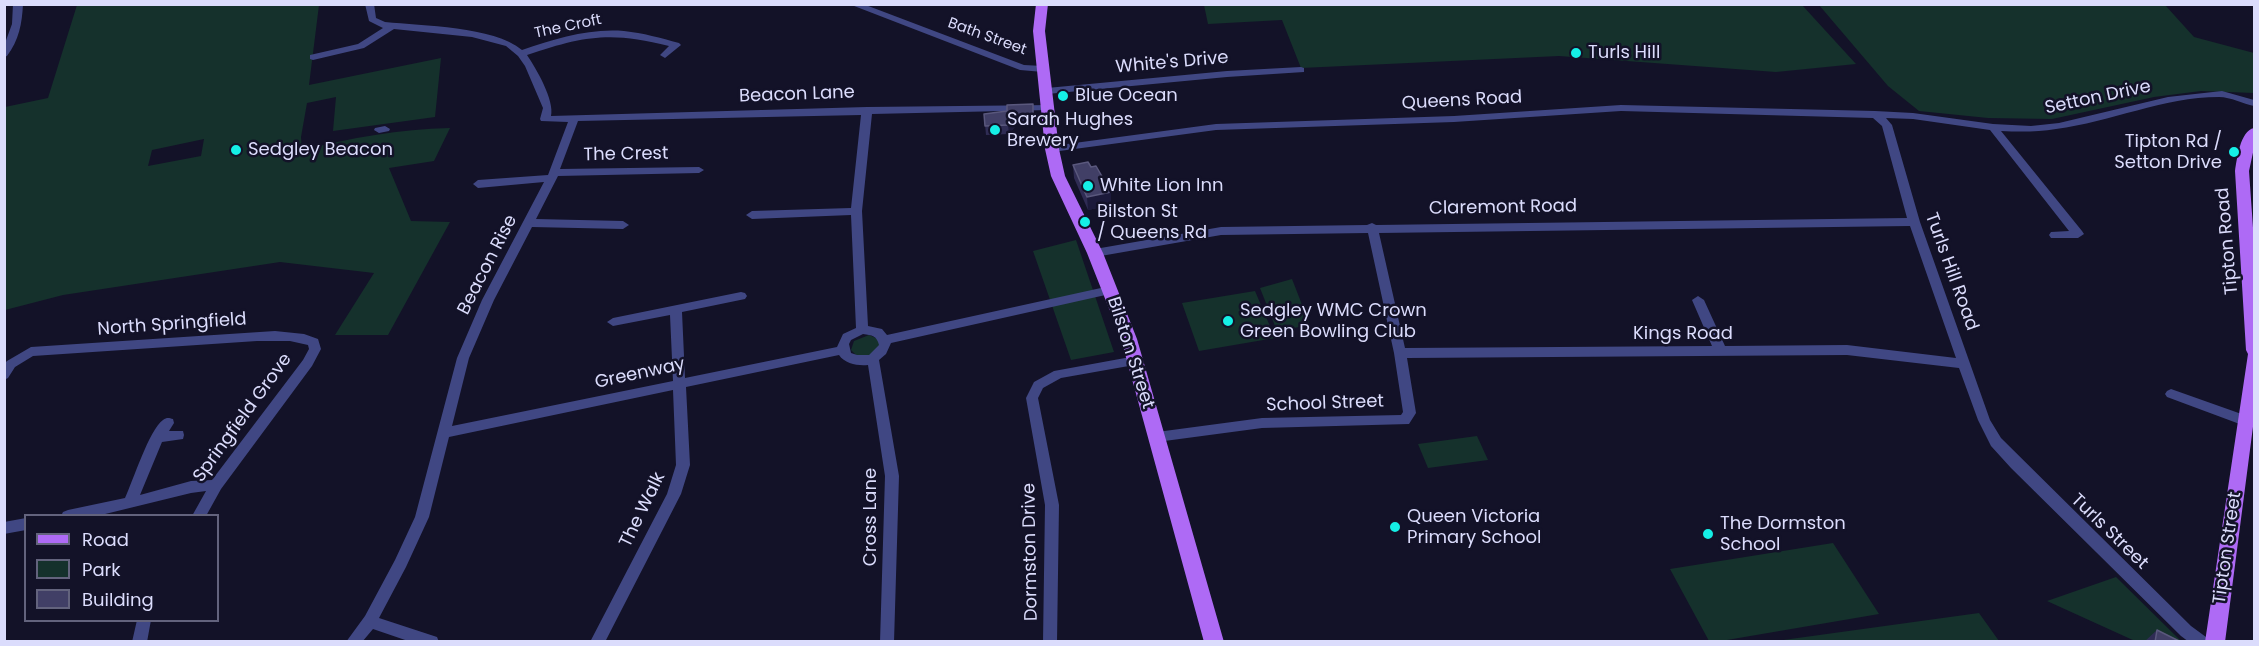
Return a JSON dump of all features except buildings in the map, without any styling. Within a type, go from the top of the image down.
[{"type":"main road","name":"Bilston Street","points":[[1042,4],[1038,25],[1049,106],[1052,150],[1058,176],[1095,253],[1136,361],[1214,642]]},
{"type":"main road","name":"Tipton Road","points":[[2254,132],[2245,153],[2242,171],[2254,350]]},
{"type":"main road","name":"Tipton Street","points":[[2215,642],[2254,358]]},
{"type":"street","points":[[4,54],[16,34],[18,4]]},
{"type":"street","points":[[369,4],[372,20],[391,27],[473,33],[509,44],[521,54]]},
{"type":"street","name":"Bath Street","points":[[853,4],[1023,68],[1043,69]]},
{"type":"street","points":[[314,57],[361,46],[391,27]]},
{"type":"street","name":"The Croft","points":[[521,54],[544,45],[584,37],[625,34],[676,45],[665,55]]},
{"type":"street","name":"Beacon Lane","points":[[521,54],[530,66],[548,108],[546,119],[1049,106]]},
{"type":"street","name":"White's Drive","points":[[1047,91],[1227,74],[1301,70]]},
{"type":"street","name":"Setton Drive","points":[[1875,114],[2031,129],[2059,126],[2159,102],[2204,95],[2222,94],[2254,103]]},
{"type":"street","name":"Queens Road","points":[[1052,150],[1216,127],[1454,119],[1621,108],[1875,114]]},
{"type":"street","points":[[862,330],[856,211],[867,110]]},
{"type":"street","name":"Turls Hill Road","points":[[1875,114],[1887,125],[1914,222],[1984,420],[1996,442]]},
{"type":"street","name":"Beacon Rise","points":[[353,642],[370,621],[422,517],[463,358],[488,300],[553,175],[574,118]]},
{"type":"street","points":[[1993,127],[2078,234],[2055,235]]},
{"type":"street","name":"The Crest","points":[[478,184],[553,175],[699,170]]},
{"type":"street","points":[[752,215],[856,211]]},
{"type":"street","points":[[530,222],[623,225]]},
{"type":"street","name":"Claremont Road","points":[[1095,253],[1221,231],[1372,227],[1914,222]]},
{"type":"street","name":"School Street","points":[[1157,437],[1262,423],[1404,420],[1410,413],[1400,353],[1372,227]]},
{"type":"street","points":[[885,340],[1110,290]]},
{"type":"street","points":[[613,321],[741,296]]},
{"type":"street","points":[[1698,300],[1721,352]]},
{"type":"street","name":"The Walk","points":[[597,642],[674,494],[683,465],[676,309]]},
{"type":"street","points":[[862,330],[877,332],[885,340],[883,350],[873,358],[858,361],[845,355],[843,350],[847,338],[862,330]]},
{"type":"street","name":"North Springfield","points":[[4,375],[11,364],[31,352],[240,338],[291,337],[314,342]]},
{"type":"street","name":"Springfield Grove","points":[[200,514],[216,485],[308,363],[315,349],[314,342]]},
{"type":"street","name":"Greenway","points":[[444,433],[843,350]]},
{"type":"street","name":"Kings Road","points":[[1400,353],[1847,351],[1965,364]]},
{"type":"street","name":"Cross Lane","points":[[873,358],[892,476],[887,642]]},
{"type":"street","name":"Dormston Drive","points":[[1050,642],[1052,506],[1032,398],[1038,386],[1058,374],[1136,361]]},
{"type":"street","points":[[2171,394],[2245,422]]},
{"type":"street","points":[[130,503],[157,438],[168,423]]},
{"type":"street","points":[[157,438],[178,435]]},
{"type":"street","name":"Turls Street","points":[[1996,442],[2074,523],[2186,631],[2201,642]]},
{"type":"street","points":[[78,514],[190,487],[216,485]]},
{"type":"street","points":[[4,528],[24,524]]},
{"type":"street","points":[[370,621],[432,642]]},
{"type":"street","points":[[139,642],[144,622]]},
{"type":"green space","points":[[77,5],[319,5],[309,85],[441,58],[435,117],[333,131],[336,97],[307,103],[301,137],[302,150],[375,135],[450,128],[434,161],[389,168],[411,221],[450,222],[388,335],[335,335],[374,273],[280,262],[63,295],[5,310],[5,107],[48,98]],"holes":[[[204,139],[201,156],[148,166],[152,150]]]},
{"type":"green space","points":[[1204,5],[1802,5],[1856,64],[1776,72],[1559,56],[1301,68],[1282,20],[1208,24]]},
{"type":"green space","points":[[1819,5],[2165,5],[2194,37],[2254,53],[2254,93],[2201,91],[2154,97],[2052,119],[1988,118],[1919,111],[1888,86]]},
{"type":"green space","points":[[1076,240],[1114,352],[1071,360],[1033,251]]},
{"type":"green space","points":[[1292,279],[1310,325],[1277,331],[1260,288]]},
{"type":"green space","name":"Sedgley WMC Crown Green Bowling Club","points":[[1255,291],[1275,338],[1199,351],[1182,303]]},
{"type":"green space","points":[[869,335],[878,339],[880,343],[877,352],[867,356],[856,355],[851,350],[854,341]]},
{"type":"green space","points":[[1477,436],[1488,460],[1428,468],[1418,444]]},
{"type":"green space","points":[[1833,543],[1879,614],[1721,641],[1709,641],[1670,569]]},
{"type":"green space","points":[[2116,577],[2181,641],[2135,641],[2047,601]]},
{"type":"green space","points":[[1979,613],[1999,641],[1776,641]]},
{"type":"place","name":"Turls Hill","points":[[1576,53]]},
{"type":"place","name":"Blue Ocean","points":[[1063,96]]},
{"type":"place","name":"Sarah Hughes Brewery","points":[[995,130]]},
{"type":"place","name":"Sedgley Beacon","points":[[236,150]]},
{"type":"place","name":"Tipton Rd / Setton Drive","points":[[2234,152]]},
{"type":"place","name":"White Lion Inn","points":[[1088,186]]},
{"type":"place","name":"Bilston St / Queens Rd","points":[[1085,222]]},
{"type":"place","name":"Sedgley WMC Crown Green Bowling Club","points":[[1228,321]]},
{"type":"place","name":"Queen Victoria Primary School","points":[[1395,527]]},
{"type":"place","name":"The Dormston School","points":[[1708,534]]}]
